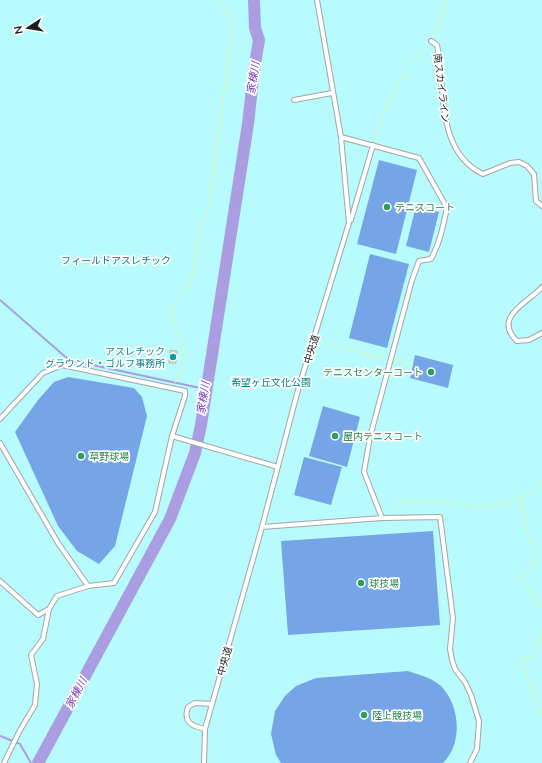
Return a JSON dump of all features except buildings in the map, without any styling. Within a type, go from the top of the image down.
[{"type":"lane","name":"中央道","points":[[204,763],[204,729],[262,527],[313,340],[350,223],[341,137],[332,93],[317,0]]},
{"type":"lane","name":"南スカイライン","points":[[431,41],[437,45],[439,56],[443,84],[442,99],[446,124],[450,139],[461,156],[471,168],[483,174],[510,163],[519,162],[527,166],[534,174],[536,201],[542,206]]},
{"type":"lane","points":[[294,100],[332,93]]},
{"type":"lane","points":[[341,137],[419,158],[447,208],[441,238],[431,259],[419,261],[390,359],[370,437],[364,472],[382,518]]},
{"type":"lane","points":[[350,223],[373,146]]},
{"type":"lane","points":[[542,287],[513,313],[508,325],[511,335],[518,341],[529,340],[542,333]]},
{"type":"lane","points":[[0,418],[43,373],[62,365],[185,390],[185,396],[172,436],[155,512],[114,583],[88,586],[57,596],[49,609],[43,639],[31,655],[37,684],[35,705],[19,732],[4,763]]},
{"type":"lane","points":[[172,436],[278,466]]},
{"type":"lane","points":[[0,443],[58,543],[88,586]]},
{"type":"lane","points":[[262,527],[382,518],[440,517],[453,618],[450,649],[452,660],[455,669],[465,682],[471,695],[479,721],[477,749],[470,763]]},
{"type":"lane","points":[[0,581],[38,615],[49,609]]},
{"type":"lane","points":[[204,729],[194,727],[187,722],[185,715],[188,707],[195,703],[212,704]]},
{"type":"path","points":[[174,388],[177,377],[180,376],[185,354],[171,313],[172,309],[191,282],[202,221],[206,215],[234,20],[218,0]]},
{"type":"path","points":[[373,146],[382,114],[400,78],[411,62],[431,41],[439,25],[446,0]]},
{"type":"path","points":[[313,340],[413,366]]},
{"type":"path","points":[[392,519],[404,501],[444,501],[475,507],[502,505],[521,498],[542,482]]},
{"type":"path","points":[[521,498],[529,540],[537,554],[532,566],[521,580],[542,607]]},
{"type":"path","points":[[542,631],[540,634],[538,648],[532,657],[524,657],[521,661],[521,666],[527,670],[527,677],[532,683],[533,694],[542,714]]},
{"type":"green space","name":"希望ヶ丘文化公園","points":[[0,0],[542,0],[542,763],[0,763]]},
{"type":"shaded area","name":"テニスコート","points":[[379,160],[417,170],[396,254],[357,244]]},
{"type":"shaded area","points":[[416,206],[439,212],[429,252],[406,246]]},
{"type":"shaded area","points":[[370,254],[409,264],[387,348],[349,338]]},
{"type":"shaded area","name":"テニスセンターコート","points":[[415,355],[453,365],[448,388],[410,378]]},
{"type":"shaded area","name":"草野球場","points":[[68,377],[134,388],[142,397],[147,416],[115,546],[99,564],[77,551],[58,526],[15,432],[38,400],[54,382]]},
{"type":"shaded area","name":"屋内テニスコート","points":[[323,406],[360,417],[347,467],[309,456]]},
{"type":"shaded area","points":[[304,457],[342,467],[331,505],[294,495]]},
{"type":"shaded area","name":"球技場","points":[[433,531],[440,625],[288,635],[281,541]]},
{"type":"shaded area","name":"陸上競技場","points":[[408,671],[435,681],[442,687],[453,704],[457,725],[456,735],[454,746],[443,763],[281,763],[276,755],[271,734],[275,711],[285,696],[296,686],[316,678]]},
{"type":"waterway","name":"家棟川","points":[[38,763],[170,519],[195,453],[201,425],[248,124],[259,40],[255,28],[254,0]]},
{"type":"waterway","points":[[0,300],[69,360],[205,389]]},
{"type":"waterway","points":[[0,736],[20,744],[31,763]]},
{"type":"place","name":"テニスコート","points":[[387,207]]},
{"type":"place","name":"アスレチック グラウンド・ゴルフ事務所","points":[[173,357]]},
{"type":"place","name":"テニスセンターコート","points":[[431,372]]},
{"type":"place","name":"屋内テニスコート","points":[[335,436]]},
{"type":"place","name":"草野球場","points":[[81,456]]},
{"type":"place","name":"球技場","points":[[361,583]]},
{"type":"place","name":"陸上競技場","points":[[364,715]]},
{"type":"park label","name":"フィールドアスレチック","points":[[116,260]]}]
